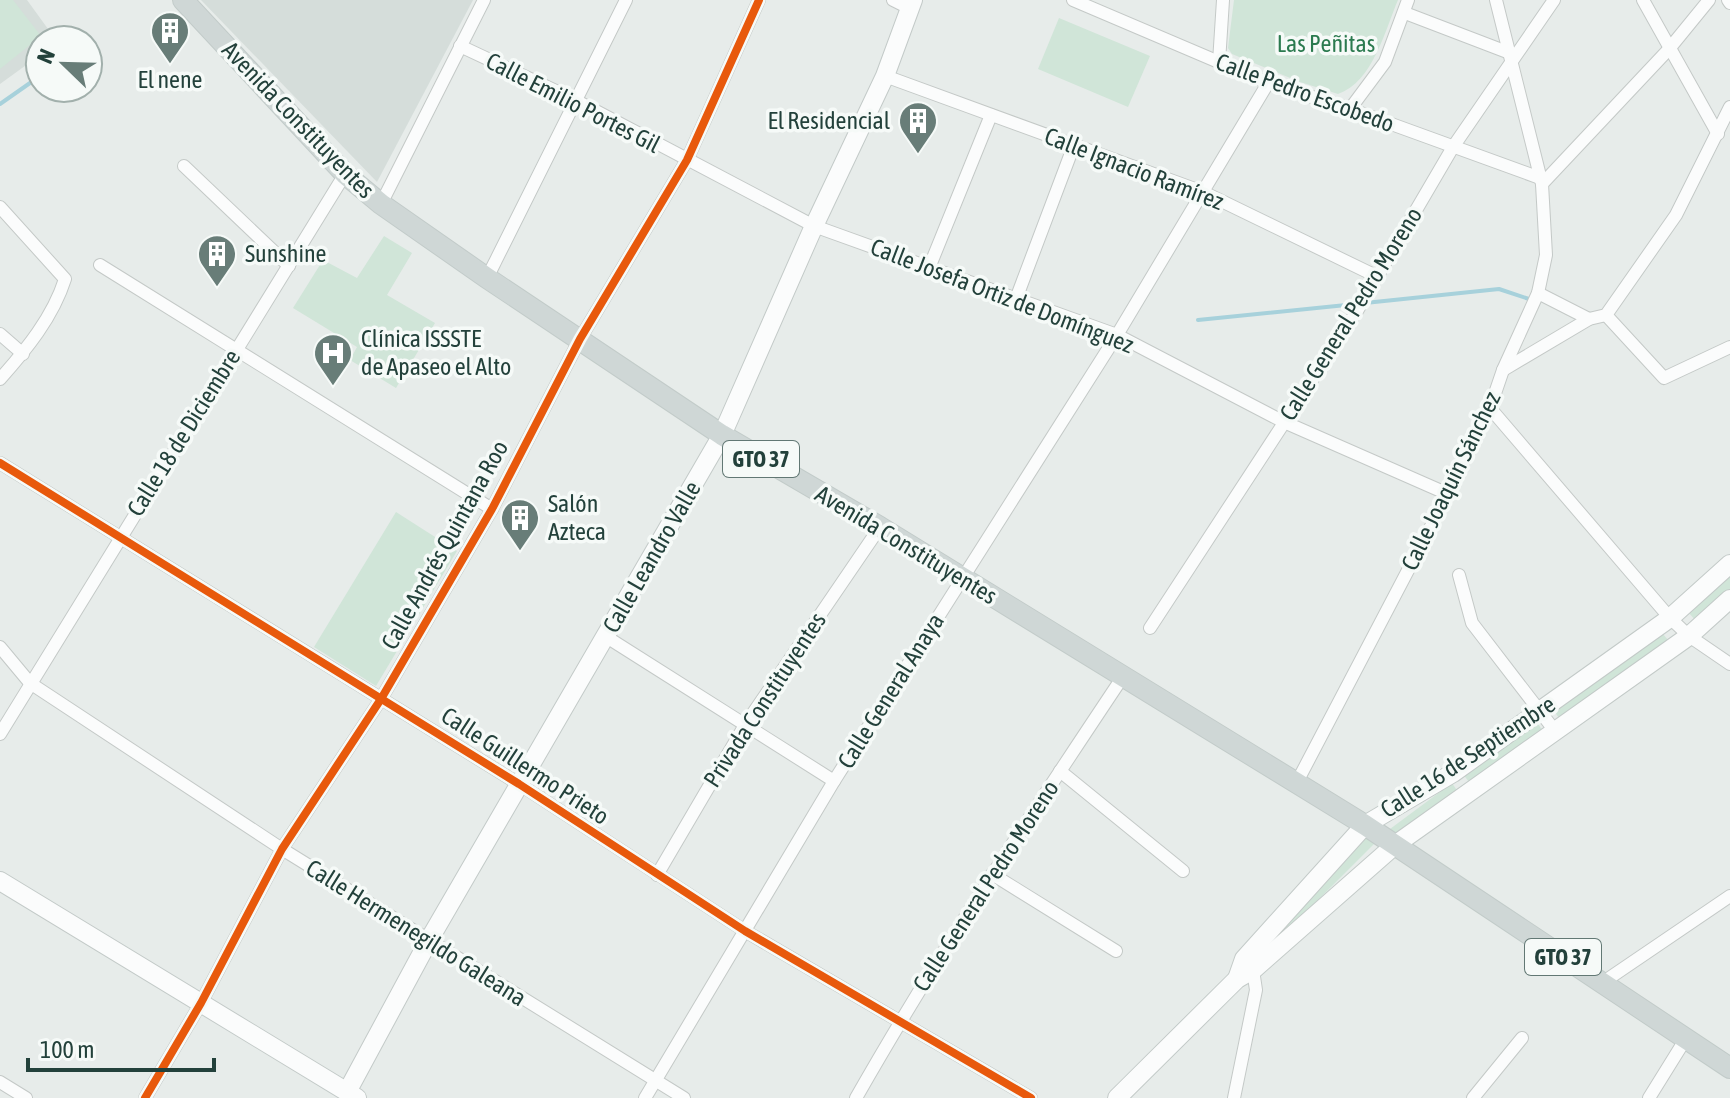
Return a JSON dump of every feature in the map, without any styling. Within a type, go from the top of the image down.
[{"type":"main road","name":"Avenida Constituyentes","points":[[183,0],[345,174],[381,204],[487,278],[722,435],[880,527],[1395,845]]},
{"type":"main road","name":"GTO 37","points":[[1395,845],[1730,1068]]},
{"type":"street","points":[[381,204],[484,0]]},
{"type":"street","points":[[487,278],[626,0]]},
{"type":"street","name":"Calle Andrés Quintana Roo","points":[[145,1098],[201,1003],[282,849],[381,699],[492,509],[580,339],[687,160],[759,0]]},
{"type":"street","name":"Calle Pedro Escobedo","points":[[1073,0],[1268,83],[1350,109],[1541,181]]},
{"type":"street","points":[[1219,62],[1223,0]]},
{"type":"street","points":[[1496,0],[1541,181],[1546,255],[1538,293],[1503,370]]},
{"type":"street","name":"Calle General Pedro Moreno","points":[[1150,628],[1357,311],[1509,58],[1554,0]]},
{"type":"street","points":[[1643,0],[1718,134]]},
{"type":"street","points":[[1541,181],[1669,49],[1709,0]]},
{"type":"street","name":"Calle Leandro Valle","points":[[349,1096],[429,940],[722,435],[814,226],[885,76],[905,3]]},
{"type":"street","points":[[1350,109],[1385,62],[1407,7],[1509,58]]},
{"type":"street","name":"Calle Emilio Portes Gil","points":[[460,46],[575,100],[814,226]]},
{"type":"street","name":"Calle Ignacio Ramírez","points":[[885,76],[1203,192],[1376,276]]},
{"type":"street","name":"Calle General Anaya","points":[[645,1098],[834,781],[1117,335],[1268,83]]},
{"type":"street","points":[[1730,107],[1676,215],[1606,315],[1664,378],[1730,347]]},
{"type":"street","points":[[929,268],[991,115]]},
{"type":"street","points":[[1016,299],[1074,145]]},
{"type":"street","points":[[184,166],[289,266]]},
{"type":"street","name":"Calle 18 de Diciembre","points":[[0,734],[345,174]]},
{"type":"street","points":[[0,207],[65,279],[59,297],[23,354],[0,379]]},
{"type":"street","name":"Calle Josefa Ortiz de Domínguez","points":[[814,226],[1117,335],[1284,422],[1448,494]]},
{"type":"street","points":[[100,265],[492,509]]},
{"type":"street","points":[[1538,293],[1589,319]]},
{"type":"street","name":"Calle Joaquín Sánchez","points":[[1297,782],[1448,494],[1490,408],[1503,370],[1589,319],[1606,315]]},
{"type":"street","points":[[0,334],[23,354]]},
{"type":"street","points":[[1490,408],[1670,618],[1689,636],[1730,664]]},
{"type":"street","name":"Calle Guillermo Prieto","points":[[0,463],[519,784],[745,931],[1031,1098]]},
{"type":"street","name":"Privada Constituyentes","points":[[657,875],[745,725],[880,527]]},
{"type":"street","name":"Calle 16 de Septiembre","points":[[1117,1098],[1245,969],[1365,825],[1453,773],[1670,618],[1730,564]]},
{"type":"street","points":[[1459,575],[1472,623],[1555,731]]},
{"type":"street","name":"Calle 16 de Septiembre","points":[[1245,969],[1395,845],[1689,636],[1730,599]]},
{"type":"street","points":[[605,636],[834,781]]},
{"type":"street","name":"Calle Hermenegildo Galeana","points":[[0,647],[30,683],[282,849],[684,1098]]},
{"type":"street","name":"Calle General Pedro Moreno","points":[[856,1098],[899,1021],[992,874],[1122,678]]},
{"type":"street","points":[[1060,771],[1183,871]]},
{"type":"street","points":[[1453,773],[1469,793]]},
{"type":"street","points":[[992,874],[1116,951]]},
{"type":"street","points":[[0,881],[349,1096]]},
{"type":"street","points":[[1602,983],[1730,896]]},
{"type":"street","points":[[1234,1098],[1256,990],[1245,969]]},
{"type":"street","points":[[1473,1098],[1522,1038]]},
{"type":"street","points":[[1649,1098],[1685,1040]]},
{"type":"street","points":[[0,1082],[26,1098]]},
{"type":"shaded area","points":[[0,0],[27,0],[44,24],[24,24],[24,67],[0,84]]},
{"type":"shaded area","points":[[201,0],[473,0],[377,182]]},
{"type":"green space","points":[[0,0],[13,0],[32,24],[24,24],[24,50],[0,69]]},
{"type":"green space","name":"Las Peñitas","points":[[1234,0],[1398,0],[1369,67],[1350,88],[1338,94],[1232,54],[1228,48]]},
{"type":"green space","points":[[1059,18],[1150,56],[1128,107],[1038,69]]},
{"type":"green space","points":[[384,236],[412,253],[387,295],[435,323],[396,388],[350,360],[357,347],[293,308],[323,260],[357,278]]},
{"type":"green space","points":[[396,512],[457,551],[376,686],[314,647]]},
{"type":"green space","points":[[1730,573],[1730,591],[1697,622],[1688,612]]},
{"type":"green space","points":[[1661,632],[1669,641],[1559,718],[1554,711]]},
{"type":"green space","points":[[1536,721],[1543,731],[1469,782],[1463,774]]},
{"type":"green space","points":[[1452,783],[1458,792],[1397,837],[1390,829]]},
{"type":"green space","points":[[1366,834],[1376,842],[1270,948],[1267,938]]},
{"type":"waterway","points":[[0,104],[24,87]]},
{"type":"waterway","points":[[1365,303],[1499,289],[1532,300]]},
{"type":"waterway","points":[[1198,320],[1356,304]]},
{"type":"cycle path","points":[[145,1098],[201,1003],[282,849],[381,699],[492,509],[580,339],[687,160],[759,0]]},
{"type":"cycle path","points":[[0,463],[519,784],[745,931],[1031,1098]]},
{"type":"place","name":"El nene","points":[[170,65]]},
{"type":"place","name":"El Residencial","points":[[918,155]]},
{"type":"place","name":"Sunshine","points":[[217,288]]},
{"type":"place","name":"Clínica ISSSTE de Apaseo el Alto","points":[[333,387]]},
{"type":"place","name":"Salón Azteca","points":[[520,552]]}]
